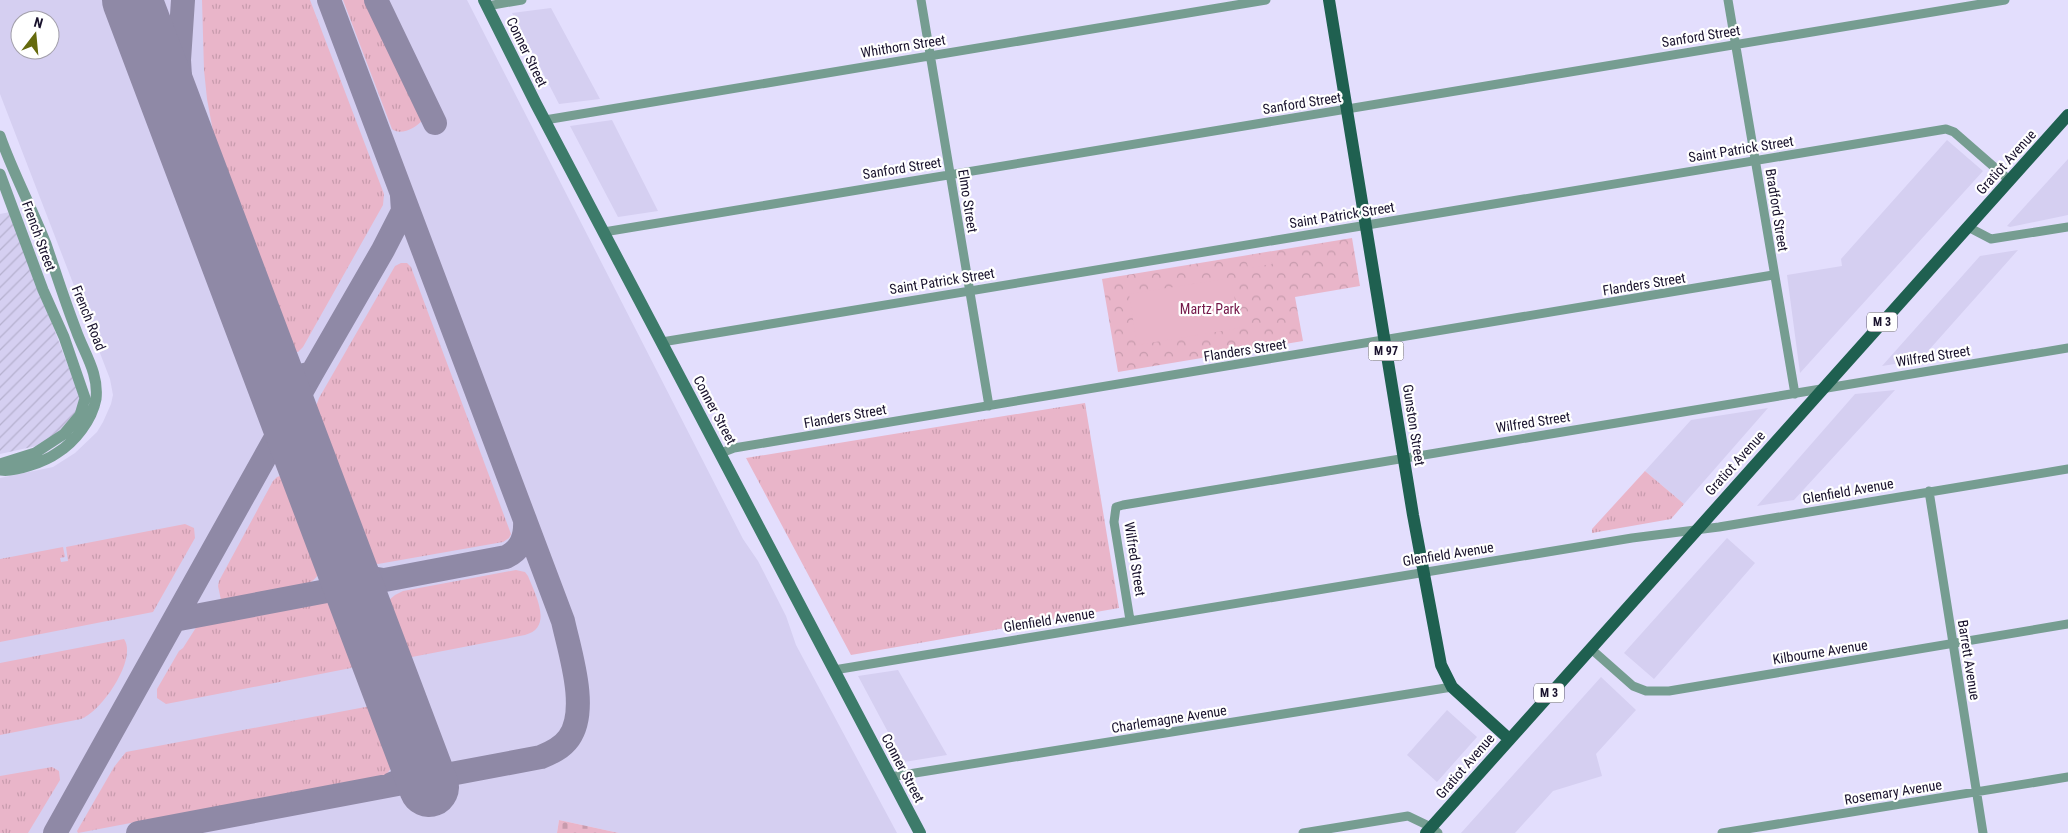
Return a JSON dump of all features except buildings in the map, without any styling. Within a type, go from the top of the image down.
[{"type":"main road","name":"Gunston Street","points":[[1329,0],[1404,457],[1441,665],[1452,687],[1509,739]]},
{"type":"main road","name":"Conner Street","points":[[486,3],[545,120],[920,833]]},
{"type":"main road","name":"Gratiot Avenue","points":[[1432,831],[1509,739],[2068,115]]},
{"type":"street","points":[[486,3],[522,0]]},
{"type":"street","name":"Elmo Street","points":[[921,0],[989,406]]},
{"type":"street","name":"Whithorn Street","points":[[545,120],[1266,0]]},
{"type":"street","name":"Bradford Street","points":[[1728,0],[1794,394]]},
{"type":"street","name":"Sanford Street","points":[[604,232],[2005,0]]},
{"type":"street","name":"Saint Patrick Street","points":[[662,342],[1946,129],[1954,132],[2009,180]]},
{"type":"street","name":"French Road","points":[[0,136],[46,244],[79,339],[89,358],[96,386],[96,399],[91,413],[74,440],[64,449],[44,460],[2,468]]},
{"type":"street","name":"French Street","points":[[0,174],[64,337],[85,398],[80,415],[64,434],[35,453],[2,468]]},
{"type":"street","points":[[1968,227],[1991,239],[2068,227]]},
{"type":"street","name":"Flanders Street","points":[[721,453],[734,448],[1773,275]]},
{"type":"street","name":"Wilfred Street","points":[[1130,620],[1114,522],[1116,508],[1404,457],[2068,348]]},
{"type":"street","name":"Glenfield Avenue","points":[[834,670],[1632,538],[1695,530],[2068,469]]},
{"type":"street","name":"Barrett Avenue","points":[[1929,491],[1982,833]]},
{"type":"street","name":"Kilbourne Avenue","points":[[1590,648],[1633,686],[1652,692],[1669,691],[2068,624]]},
{"type":"street","name":"Charlemagne Avenue","points":[[890,777],[1452,687]]},
{"type":"street","name":"Rosemary Avenue","points":[[1722,833],[2068,777]]},
{"type":"street","points":[[1303,833],[1408,816],[1432,831]]},
{"type":"shaded area","points":[[0,0],[467,0],[743,539],[758,561],[786,616],[796,645],[897,833],[619,833],[559,820],[557,833],[0,833],[0,478],[53,467],[75,453],[97,432],[103,422],[113,395],[110,379],[0,94]]},
{"type":"shaded area","points":[[551,8],[600,99],[559,104],[512,13]]},
{"type":"shaded area","points":[[612,120],[658,211],[618,217],[570,126]]},
{"type":"shaded area","points":[[1947,140],[1983,171],[1800,373],[1787,275],[1842,266],[1841,259]]},
{"type":"shaded area","points":[[2068,159],[2068,215],[2010,227],[2007,226]]},
{"type":"shaded area","points":[[10,212],[82,403],[55,436],[36,446],[0,454],[0,214]]},
{"type":"shaded area","points":[[2018,250],[1920,360],[1882,366],[1980,256]]},
{"type":"shaded area","points":[[1895,390],[1794,500],[1757,506],[1855,394]]},
{"type":"shaded area","points":[[1768,408],[1684,504],[1645,471],[1691,420]]},
{"type":"shaded area","points":[[1727,538],[1755,563],[1654,679],[1624,653]]},
{"type":"shaded area","points":[[898,670],[947,755],[904,762],[858,676]]},
{"type":"shaded area","points":[[1601,677],[1636,710],[1596,754],[1602,776],[1553,791],[1515,833],[1461,833]]},
{"type":"shaded area","points":[[1447,710],[1477,737],[1437,782],[1407,755]]},
{"type":"green space","points":[[202,0],[310,0],[384,194],[383,205],[303,347],[298,352],[286,351],[233,209],[218,158],[207,99],[204,70]]},
{"type":"green space","points":[[343,0],[367,0],[420,113],[422,120],[412,128],[399,132],[392,129]]},
{"type":"green space","name":"Martz Park","points":[[1352,238],[1360,286],[1295,297],[1303,341],[1118,372],[1102,279]]},
{"type":"green space","points":[[1270,253],[1272,264],[1248,268],[1246,257]]},
{"type":"green space","points":[[407,263],[411,267],[511,534],[503,542],[378,564],[371,562],[363,553],[314,425],[317,423],[315,409],[319,398],[395,266]]},
{"type":"green space","points":[[1231,278],[1240,328],[1137,345],[1129,294]]},
{"type":"green space","points":[[1085,403],[1119,608],[851,655],[746,458]]},
{"type":"green space","points":[[1645,471],[1684,504],[1671,519],[1592,533],[1592,529]]},
{"type":"green space","points":[[283,475],[291,479],[320,561],[319,573],[314,579],[304,585],[221,600],[218,586],[219,581],[273,481]]},
{"type":"green space","points":[[185,524],[194,528],[195,538],[153,612],[0,642],[0,559],[63,547],[65,557],[60,558],[61,562],[68,561],[66,547]]},
{"type":"green space","points":[[516,570],[525,572],[528,576],[538,601],[541,618],[539,625],[534,631],[525,635],[412,657],[398,648],[386,613],[389,600],[395,595],[403,591]]},
{"type":"green space","points":[[322,602],[330,604],[336,609],[346,624],[358,658],[351,668],[166,704],[157,698],[157,689],[179,651],[197,626]]},
{"type":"green space","points":[[124,639],[127,648],[122,671],[107,696],[89,714],[81,719],[0,735],[0,663]]},
{"type":"green space","points":[[376,705],[388,731],[393,751],[394,760],[391,768],[385,775],[78,833],[77,831],[114,767],[126,752]]},
{"type":"green space","points":[[52,767],[59,771],[60,780],[28,833],[0,833],[0,776]]},
{"type":"green space","points":[[559,820],[619,833],[557,833]]},
{"type":"taxiway","points":[[183,0],[179,60],[182,109],[192,157]]},
{"type":"taxiway","points":[[138,833],[541,757],[563,745],[575,726],[578,697],[563,621],[329,0]]},
{"type":"taxiway","points":[[376,0],[435,123]]},
{"type":"taxiway","points":[[55,833],[312,373],[383,250],[403,211],[402,196]]},
{"type":"taxiway","points":[[260,338],[272,363],[282,372],[296,376],[312,373]]},
{"type":"taxiway","points":[[174,620],[506,557],[515,551],[522,542],[525,532],[525,520]]},
{"type":"taxiway","points":[[337,540],[354,567],[367,576],[383,580]]},
{"type":"taxiway","points":[[392,784],[409,773],[414,765],[416,754]]},
{"type":"runway","points":[[132,0],[429,787]]}]
